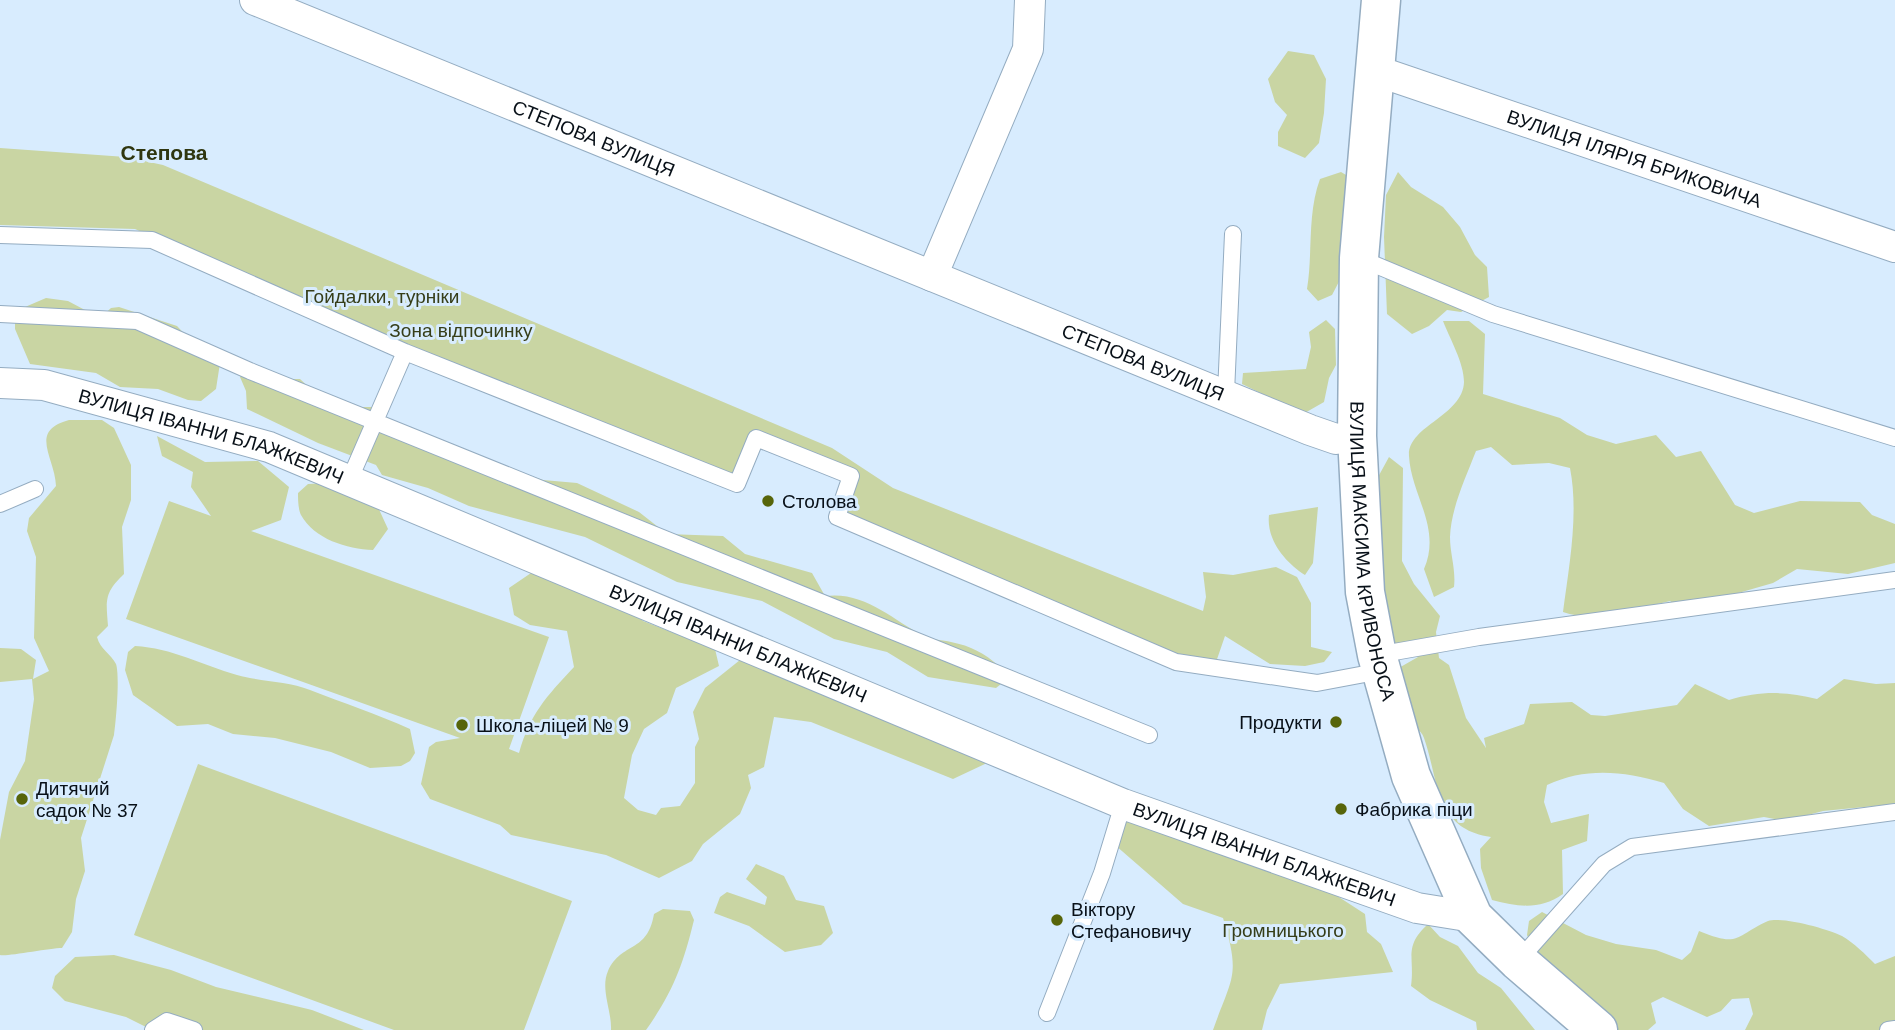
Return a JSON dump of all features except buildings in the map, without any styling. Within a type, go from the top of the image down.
[{"type":"main road","name":"ВУЛИЦЯ МАКСИМА КРИВОНОСА","points":[[1381,0],[1359,258],[1357,436],[1365,592],[1379,663],[1411,776],[1473,917],[1518,961],[1598,1030]]},
{"type":"street","name":"СТЕПОВА ВУЛИЦЯ","points":[[255,0],[1336,439],[1357,436]]},
{"type":"street","points":[[932,276],[1028,49],[1030,0]]},
{"type":"street","name":"ВУЛИЦЯ ІЛЯРІЯ БРИКОВИЧА","points":[[1374,70],[1895,247]]},
{"type":"street","name":"ВУЛИЦЯ ІВАННИ БЛАЖКЕВИЧ","points":[[0,383],[44,384],[269,447],[1123,804],[1417,908],[1473,917]]},
{"type":"lane","points":[[1226,393],[1233,234]]},
{"type":"lane","points":[[0,235],[152,240],[405,352],[737,484],[756,438],[851,476],[837,517],[1176,662],[1317,683],[1379,663],[1479,637],[1895,580]]},
{"type":"lane","points":[[1359,258],[1493,314],[1895,438]]},
{"type":"lane","points":[[0,314],[137,321],[250,371],[1149,735]]},
{"type":"lane","points":[[349,481],[405,352]]},
{"type":"lane","points":[[0,503],[34,489]]},
{"type":"lane","points":[[1048,1013],[1102,873],[1123,804]]},
{"type":"lane","points":[[1518,961],[1604,864],[1632,847],[1895,812]]},
{"type":"lane","points":[[153,1030],[167,1021],[194,1030]]},
{"type":"lane","points":[[1888,1030],[1895,1029]]},
{"type":"green space","points":[[1288,51],[1314,55],[1326,79],[1319,143],[1305,158],[1278,146],[1278,132],[1287,115],[1275,102],[1268,79]]},
{"type":"green space","points":[[0,148],[126,157],[163,165],[832,448],[893,488],[1203,611],[1206,597],[1203,572],[1233,575],[1276,567],[1297,577],[1311,603],[1311,647],[1332,652],[1324,662],[1305,666],[1270,664],[1225,636],[1215,665],[1184,660],[839,516],[852,474],[755,436],[734,478],[407,348],[135,229],[0,225]]},
{"type":"green space","points":[[1341,172],[1358,182],[1344,272],[1332,295],[1318,301],[1307,289],[1313,206],[1320,179]]},
{"type":"green space","points":[[1398,172],[1411,187],[1443,207],[1460,227],[1475,255],[1487,267],[1489,297],[1461,312],[1447,310],[1429,326],[1412,334],[1387,314],[1384,237],[1386,195]]},
{"type":"green space","points":[[46,298],[68,301],[100,318],[111,308],[119,307],[177,326],[196,346],[220,363],[216,389],[201,401],[188,400],[158,389],[120,387],[96,373],[30,364],[15,329],[15,315],[18,310]]},
{"type":"green space","points":[[1326,320],[1335,329],[1336,365],[1329,378],[1324,402],[1303,414],[1242,384],[1243,373],[1306,369],[1311,347],[1309,332]]},
{"type":"green space","points":[[1443,321],[1469,321],[1485,334],[1483,394],[1560,418],[1587,435],[1616,444],[1656,435],[1676,457],[1701,451],[1735,505],[1754,513],[1800,501],[1860,502],[1872,515],[1895,524],[1895,563],[1848,574],[1797,569],[1773,583],[1721,598],[1690,614],[1670,601],[1603,616],[1563,612],[1574,503],[1570,468],[1549,463],[1512,465],[1491,447],[1476,451],[1453,515],[1450,537],[1454,587],[1434,597],[1424,569],[1429,554],[1428,526],[1409,456],[1417,437],[1455,404],[1461,394],[1464,382],[1462,367]]},
{"type":"green space","points":[[246,366],[260,366],[279,379],[300,379],[316,394],[349,407],[374,407],[397,427],[449,448],[543,480],[577,483],[639,512],[667,534],[723,536],[745,554],[812,573],[825,596],[853,598],[865,602],[924,636],[965,646],[982,654],[999,666],[1001,684],[996,688],[928,677],[887,652],[834,639],[762,601],[677,582],[585,537],[469,506],[428,488],[382,475],[376,465],[318,443],[247,409],[246,391],[240,377]]},
{"type":"green space","points":[[69,420],[102,420],[114,428],[131,465],[131,500],[122,527],[124,574],[113,586],[108,597],[108,626],[97,637],[116,664],[114,735],[81,838],[85,871],[76,899],[72,932],[62,948],[0,955],[0,840],[9,792],[25,761],[34,699],[32,679],[0,682],[0,648],[21,649],[36,660],[33,679],[49,671],[34,638],[36,557],[27,531],[29,518],[56,486],[47,438],[57,425]]},
{"type":"green space","points":[[157,436],[205,462],[258,461],[289,487],[281,520],[251,531],[549,637],[509,749],[519,753],[528,727],[540,707],[574,667],[567,631],[530,625],[514,615],[509,588],[531,573],[560,576],[633,609],[643,621],[715,649],[719,666],[676,688],[667,713],[644,729],[632,755],[624,798],[638,810],[656,815],[661,808],[680,806],[695,783],[695,747],[699,739],[693,712],[705,688],[740,660],[987,763],[953,779],[811,722],[774,717],[764,767],[748,775],[751,788],[740,814],[703,844],[692,861],[659,878],[606,855],[511,835],[500,825],[430,799],[421,784],[429,747],[436,742],[460,738],[126,619],[169,501],[211,516],[191,487],[193,472],[162,456]]},
{"type":"green space","points":[[1389,457],[1403,468],[1402,561],[1414,584],[1440,616],[1436,632],[1439,658],[1449,665],[1466,718],[1486,748],[1484,738],[1524,724],[1530,704],[1572,702],[1591,715],[1605,716],[1677,705],[1695,684],[1729,700],[1773,693],[1817,699],[1844,679],[1876,684],[1895,683],[1895,804],[1823,811],[1785,821],[1764,817],[1709,826],[1683,809],[1664,783],[1619,774],[1576,775],[1547,785],[1544,802],[1551,823],[1589,814],[1587,841],[1562,850],[1563,894],[1546,903],[1529,906],[1492,900],[1481,868],[1480,849],[1491,837],[1472,832],[1459,824],[1449,813],[1437,786],[1424,738],[1407,717],[1397,669],[1418,657],[1404,650],[1391,651],[1372,488]]},
{"type":"green space","points":[[329,483],[377,505],[388,529],[373,550],[332,541],[314,530],[301,515],[298,493],[308,484]]},
{"type":"green space","points":[[1318,507],[1313,563],[1305,575],[1291,564],[1274,542],[1269,515]]},
{"type":"green space","points":[[135,646],[174,653],[246,677],[302,687],[373,713],[410,729],[415,753],[410,761],[401,766],[370,768],[331,752],[275,738],[233,734],[208,724],[177,726],[133,695],[125,670],[128,652]]},
{"type":"green space","points":[[198,764],[572,901],[524,1030],[394,1030],[134,935]]},
{"type":"green space","name":"Громницького","points":[[1127,820],[1328,890],[1365,914],[1367,932],[1381,944],[1393,972],[1280,984],[1267,1010],[1262,1030],[1213,1030],[1229,986],[1233,965],[1223,918],[1183,904],[1115,845]]},
{"type":"green space","points":[[756,864],[784,876],[796,900],[824,906],[833,933],[821,945],[785,952],[749,926],[714,913],[720,897],[727,892],[765,905],[767,897],[746,879]]},
{"type":"green space","points":[[663,909],[690,911],[694,920],[676,978],[646,1030],[611,1030],[605,985],[608,971],[620,955],[646,936],[654,914]]},
{"type":"green space","points":[[1542,912],[1586,935],[1616,944],[1656,950],[1682,960],[1691,952],[1699,931],[1730,939],[1774,920],[1794,922],[1836,933],[1875,964],[1895,956],[1895,1030],[1745,1030],[1753,1014],[1749,998],[1732,999],[1721,1011],[1707,1017],[1663,997],[1651,1003],[1656,1023],[1648,1030],[1612,1030],[1532,946],[1527,935],[1529,921]]},
{"type":"green space","points":[[1428,924],[1440,937],[1458,946],[1478,973],[1501,988],[1535,1030],[1477,1030],[1476,1022],[1430,1000],[1411,986],[1413,946],[1415,939]]},
{"type":"green space","points":[[114,955],[171,970],[216,987],[312,1010],[364,1030],[152,1030],[126,1017],[65,1001],[52,988],[55,976],[75,957]]},
{"type":"place","name":"Столова","points":[[768,501]]},
{"type":"place","name":"Продукти","points":[[1336,722]]},
{"type":"place","name":"Школа-ліцей № 9","points":[[462,725]]},
{"type":"place","name":"Дитячий садок № 37","points":[[22,799]]},
{"type":"place","name":"Фабрика піци","points":[[1341,809]]},
{"type":"place","name":"Віктору Стефановичу","points":[[1057,920]]},
{"type":"district","name":"Степова","points":[[164,153]]},
{"type":"park label","name":"Гойдалки, турніки","points":[[382,296]]},
{"type":"park label","name":"Зона відпочинку","points":[[461,330]]}]
